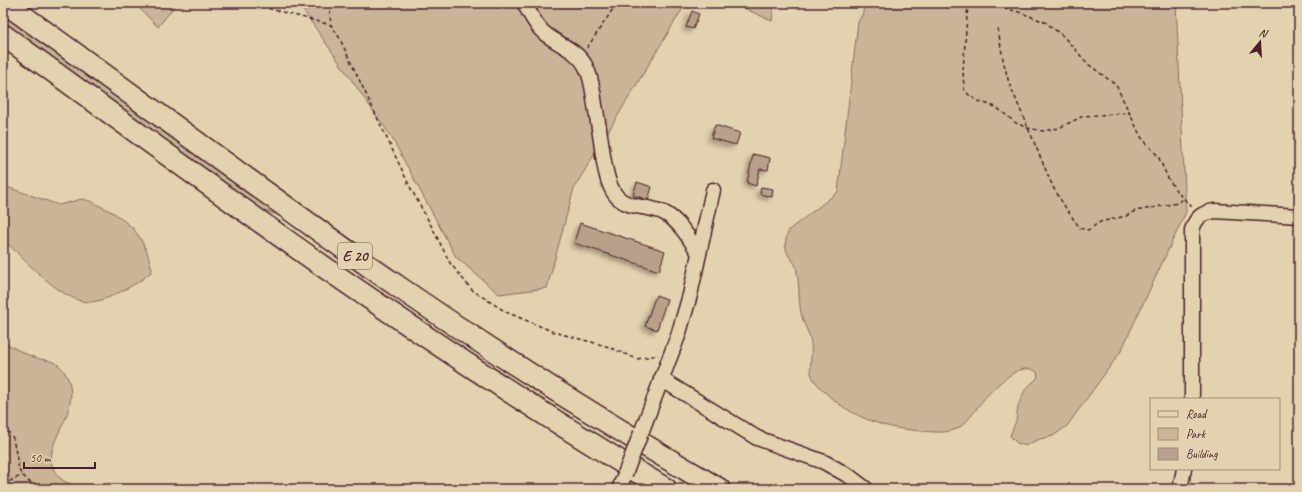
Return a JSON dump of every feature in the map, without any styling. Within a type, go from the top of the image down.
[{"type":"highway","name":"E 20","points":[[5,3],[294,213],[405,291],[564,396],[720,489]]},
{"type":"highway","name":"E 20","points":[[3,35],[381,307],[581,438],[666,489]]},
{"type":"street","points":[[524,3],[538,26],[545,34],[586,65],[590,77],[605,166],[610,185],[615,194],[620,200],[627,204],[667,214],[676,222],[700,253]]},
{"type":"street","points":[[619,489],[674,346],[690,295],[713,190]]},
{"type":"street","points":[[1192,398],[1192,230],[1197,218],[1201,214],[1215,211],[1299,216]]},
{"type":"street","points":[[661,379],[756,438],[824,462],[849,476],[866,489]]},
{"type":"street","points":[[1180,489],[1184,470]]},
{"type":"path","points":[[248,3],[331,25]]},
{"type":"path","points":[[330,3],[331,25],[339,37],[410,187],[433,228],[450,263],[472,290],[506,312],[520,318],[554,332],[606,346],[637,359],[658,355],[674,346]]},
{"type":"path","points":[[580,59],[617,3]]},
{"type":"path","points":[[968,3],[963,70],[964,89],[969,95],[978,101],[996,107],[1016,123],[1028,128],[1043,131],[1058,128],[1083,116],[1129,112]]},
{"type":"path","points":[[983,3],[1026,14],[1045,22],[1063,36],[1088,64],[1116,86],[1141,137],[1158,156],[1168,178],[1177,192],[1201,214]]},
{"type":"path","points":[[998,29],[1008,83],[1053,187],[1080,228],[1088,230],[1100,222],[1126,216],[1135,211],[1178,203],[1183,199]]},
{"type":"path","points":[[3,425],[13,438],[16,450],[16,460],[22,474],[37,489]]},
{"type":"path","points":[[3,485],[22,474]]},
{"type":"green space","points":[[134,3],[177,3],[158,27]]},
{"type":"green space","points":[[298,3],[686,3],[574,188],[547,288],[499,294],[456,257],[392,138]]},
{"type":"green space","points":[[733,3],[774,3],[772,21]]},
{"type":"green space","points":[[864,3],[1176,3],[1186,212],[1121,351],[1067,426],[1053,436],[1040,439],[1026,446],[1017,443],[1010,436],[1016,421],[1018,406],[1025,390],[1038,377],[1037,372],[1030,369],[1023,369],[1015,372],[1000,382],[983,400],[966,422],[958,428],[939,432],[897,428],[871,421],[845,408],[834,400],[823,391],[812,376],[810,340],[801,313],[796,267],[789,257],[786,240],[790,229],[838,192],[858,22],[863,13]]},
{"type":"green space","points":[[3,10],[291,219],[253,207],[3,27]]},
{"type":"green space","points":[[7,187],[59,205],[82,199],[90,201],[114,213],[133,228],[140,238],[147,252],[152,269],[151,272],[132,286],[101,300],[88,302],[77,300],[66,294],[42,277],[3,239],[3,189]]},
{"type":"green space","points":[[3,342],[36,358],[57,364],[67,376],[71,388],[70,404],[54,445],[52,463],[54,471],[61,479],[69,484],[84,489],[19,489],[3,465]]},
{"type":"building","points":[[692,11],[699,14],[693,29],[686,27]]},
{"type":"building","points":[[715,125],[740,133],[736,145],[711,138]]},
{"type":"building","points":[[753,154],[770,158],[768,170],[760,169],[756,186],[747,183]]},
{"type":"building","points":[[637,182],[652,187],[648,200],[633,195]]},
{"type":"building","points":[[761,187],[773,189],[772,197],[760,194]]},
{"type":"building","points":[[580,223],[665,251],[659,271],[574,243]]},
{"type":"building","points":[[656,295],[667,299],[657,330],[645,326]]}]
